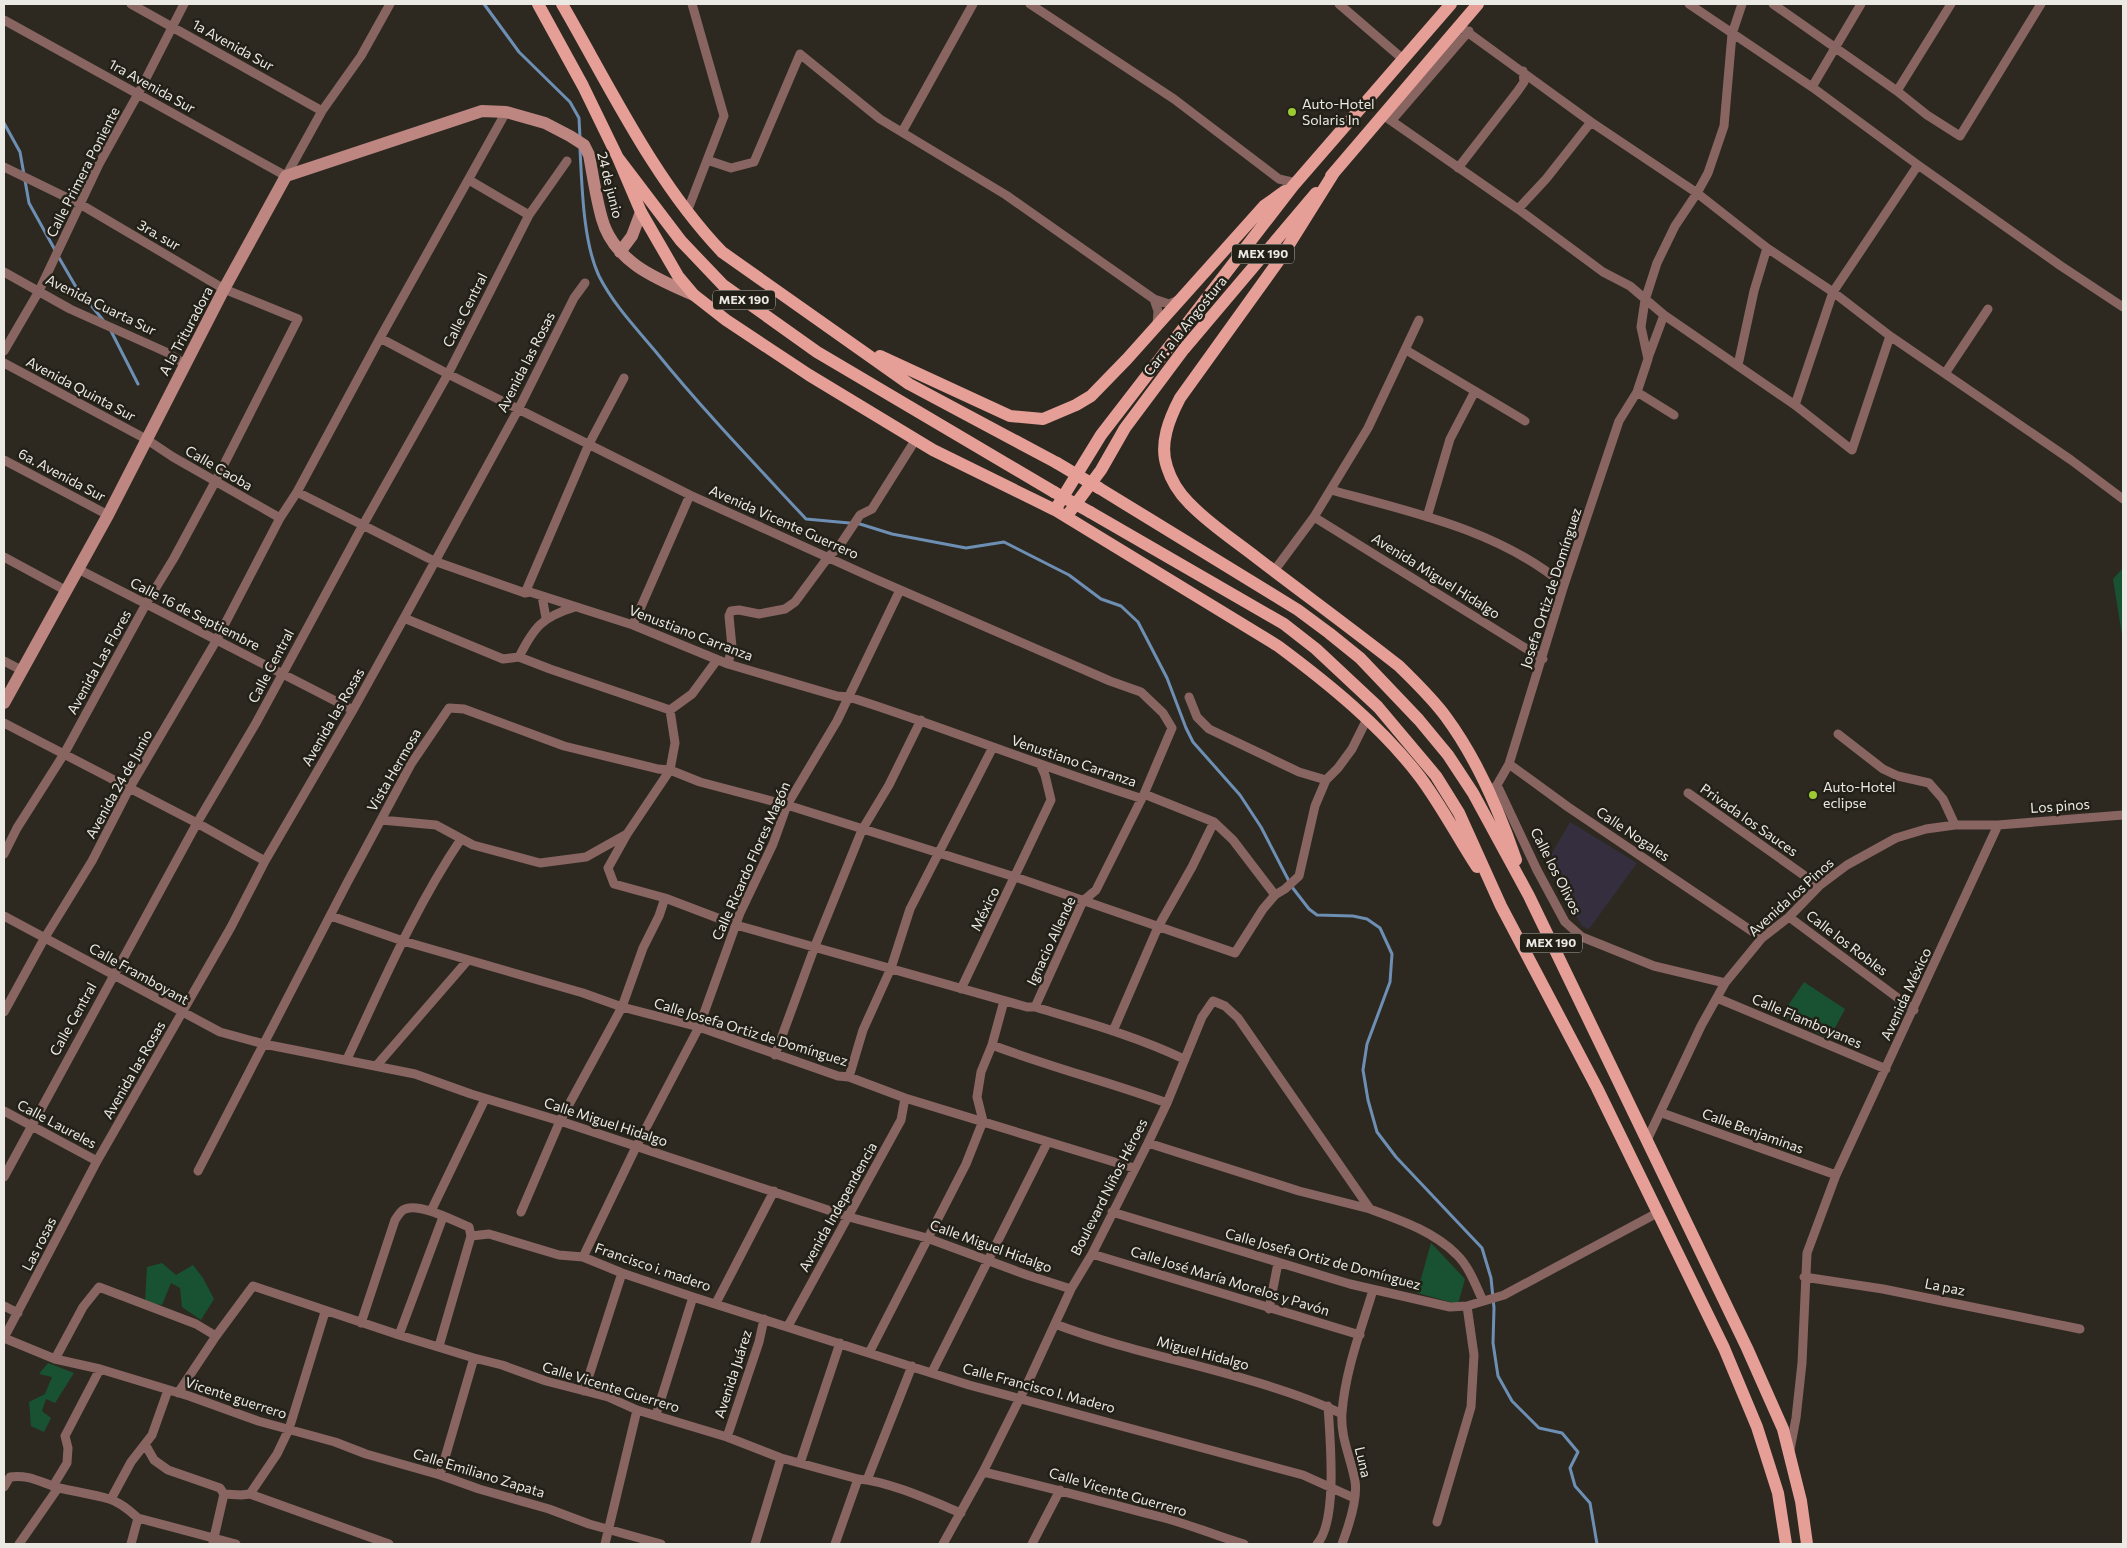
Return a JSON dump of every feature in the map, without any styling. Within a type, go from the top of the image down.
[{"type":"main road","name":"MEX 190","points":[[538,4],[583,86],[618,158],[681,241],[723,285],[817,352],[1054,492],[1284,624],[1345,674],[1378,707],[1436,776],[1459,813],[1501,906],[1598,1088],[1724,1348],[1757,1427],[1778,1494],[1786,1544]]},
{"type":"main road","name":"MEX 190","points":[[562,4],[646,149],[687,212],[722,252],[909,384],[1057,463],[1298,610],[1360,658],[1419,720],[1448,755],[1473,793],[1529,896],[1751,1357],[1783,1429],[1801,1501],[1808,1544]]},
{"type":"main road","name":"Carr. a la Angostura","points":[[1054,510],[1101,436],[1294,185],[1451,4]]},
{"type":"main road","name":"Carr. a la Angostura","points":[[1066,517],[1101,470],[1125,428],[1184,349],[1290,221],[1335,171],[1387,118],[1464,28],[1478,4]]},
{"type":"main road","points":[[618,158],[641,212],[673,269],[694,295],[726,320],[809,375],[933,450],[1066,517],[1278,646],[1307,668],[1367,719],[1421,778],[1501,906]]},
{"type":"main road","points":[[1335,171],[1280,259],[1180,398],[1171,414],[1165,436],[1164,451],[1167,467],[1176,486],[1188,503],[1399,666],[1445,716],[1493,789],[1529,896]]},
{"type":"main road","points":[[855,346],[1010,416],[1043,419],[1076,405],[1091,396],[1158,326],[1264,206],[1294,185]]},
{"type":"street","name":"1a Avenida Sur","points":[[131,4],[322,111]]},
{"type":"street","name":"Calle Primera Poniente","points":[[4,351],[39,291],[99,164],[138,94],[184,4]]},
{"type":"street","points":[[286,176],[322,111],[361,56],[390,4]]},
{"type":"street","points":[[687,212],[724,116],[692,4]]},
{"type":"street","points":[[902,132],[973,4]]},
{"type":"street","points":[[1030,4],[1174,99],[1279,178],[1294,185]]},
{"type":"street","points":[[1339,4],[1404,60]]},
{"type":"street","points":[[1689,4],[1812,87],[1918,165],[2061,266],[2123,307]]},
{"type":"street","points":[[1648,358],[1641,327],[1645,300],[1674,226],[1697,193],[1708,173],[1724,126],[1732,34],[1742,4]]},
{"type":"street","points":[[1773,4],[1897,91],[1927,115],[1960,136],[2041,4]]},
{"type":"street","points":[[1812,87],[1861,4]]},
{"type":"street","points":[[1897,91],[1951,4]]},
{"type":"street","name":"1ra Avenida Sur","points":[[4,20],[286,176]]},
{"type":"street","points":[[1464,28],[1591,122],[1697,193],[1768,248],[1833,292],[1890,336],[1946,372],[1953,379],[2071,460],[2123,499]]},
{"type":"street","points":[[707,160],[732,168],[754,162],[800,54],[880,119],[1006,195],[1154,299],[1169,304],[1181,299]]},
{"type":"street","points":[[1458,168],[1524,82],[1523,70]]},
{"type":"street","points":[[286,176],[482,111],[506,112]]},
{"type":"street","name":"24 de junio","points":[[506,112],[545,123],[570,136],[584,146],[589,155],[602,220],[612,241],[620,252],[628,260],[661,280],[694,295]]},
{"type":"street","name":"Avenida 24 de Junio","points":[[44,939],[92,861],[129,789],[216,641],[280,518],[297,492],[506,112]]},
{"type":"street","points":[[1387,118],[1518,209],[1603,272],[1630,286],[1664,315],[1794,405],[1852,450],[1890,336]]},
{"type":"street","points":[[1518,209],[1546,179],[1591,122]]},
{"type":"street","name":"Calle Central","points":[[4,1177],[197,823],[283,674],[363,525],[448,374],[529,215],[567,162]]},
{"type":"street","points":[[1794,405],[1833,292],[1918,165]]},
{"type":"street","name":"3ra. sur","points":[[4,167],[80,204],[224,289],[298,319]]},
{"type":"street","name":"A la Trituradora","points":[[4,703],[108,514],[224,289],[286,176]]},
{"type":"street","points":[[469,180],[529,215]]},
{"type":"street","name":"24 de junio","points":[[620,252],[632,236],[641,212]]},
{"type":"street","points":[[1738,365],[1754,291],[1768,248]]},
{"type":"street","name":"Avenida Cuarta Sur","points":[[4,272],[70,309],[166,352],[185,364]]},
{"type":"street","name":"Avenida las Rosas","points":[[97,1161],[231,927],[265,861],[353,710],[519,408],[574,298],[585,283]]},
{"type":"street","points":[[1154,299],[1158,310],[1158,326]]},
{"type":"street","points":[[1946,372],[1988,308]]},
{"type":"street","name":"Josefa Ortiz de Domínguez","points":[[1509,764],[1564,585],[1619,421],[1637,392],[1664,315]]},
{"type":"street","name":"Avenida Las Flores","points":[[4,854],[17,828],[64,754],[215,482],[298,319]]},
{"type":"street","points":[[1274,571],[1314,518],[1368,428],[1419,320]]},
{"type":"street","name":"Avenida Vicente Guerrero","points":[[380,338],[690,495],[829,556],[900,590],[1110,681],[1141,692],[1163,713],[1172,728]]},
{"type":"street","points":[[1406,350],[1525,421]]},
{"type":"street","name":"Avenida Quinta Sur","points":[[4,363],[146,439]]},
{"type":"street","points":[[525,593],[590,444],[624,378]]},
{"type":"street","points":[[1427,517],[1450,439],[1475,391]]},
{"type":"street","points":[[1637,392],[1674,415]]},
{"type":"street","name":"Calle Caoba","points":[[146,439],[215,482],[280,518]]},
{"type":"street","points":[[728,664],[732,647],[729,616],[731,611],[739,610],[759,614],[785,609],[795,602],[860,516],[872,509],[916,439]]},
{"type":"street","name":"6a. Avenida Sur","points":[[4,460],[108,514]]},
{"type":"street","points":[[1331,490],[1427,517],[1486,538],[1530,559],[1564,585]]},
{"type":"street","name":"Venustiano Carranza","points":[[297,492],[434,561],[525,593],[530,592],[634,625],[728,664],[837,696],[849,697],[921,720],[1040,764],[1142,796],[1214,822]]},
{"type":"street","points":[[634,625],[690,495]]},
{"type":"street","name":"Avenida Miguel Hidalgo","points":[[1314,518],[1542,659]]},
{"type":"street","points":[[4,557],[65,590]]},
{"type":"street","name":"Calle 16 de Septiembre","points":[[78,569],[353,710]]},
{"type":"street","name":"Calle Ricardo Flores Magón","points":[[636,1147],[699,1028],[736,925],[773,844],[787,805],[837,721],[900,590]]},
{"type":"street","points":[[542,596],[546,618]]},
{"type":"street","points":[[519,656],[531,633],[546,618],[557,612],[575,607]]},
{"type":"street","points":[[404,618],[503,658],[519,656],[550,669],[670,710]]},
{"type":"street","points":[[670,710],[692,694],[717,660]]},
{"type":"street","points":[[4,661],[21,670]]},
{"type":"street","points":[[1189,697],[1198,717],[1209,729],[1300,772],[1326,780]]},
{"type":"street","name":"Vista Hermosa","points":[[264,1044],[411,764],[449,708],[464,709],[564,746],[658,769],[670,770]]},
{"type":"street","points":[[670,710],[674,742],[670,770],[627,834],[608,868],[614,884],[666,898],[736,925],[961,989],[1027,1007],[1035,1007],[1114,1031],[1156,1045],[1184,1059]]},
{"type":"street","points":[[670,770],[700,782],[787,805],[1015,877],[1235,953],[1263,909],[1275,895],[1285,889],[1299,876],[1315,806],[1326,780],[1352,749],[1367,719]]},
{"type":"street","points":[[775,1055],[815,946],[862,830],[889,785],[921,720]]},
{"type":"street","points":[[4,723],[197,823],[265,861]]},
{"type":"street","name":"Ignacio Allende","points":[[1035,1007],[1083,900],[1096,890],[1142,796],[1172,728]]},
{"type":"street","points":[[1838,734],[1884,769],[1898,776],[1929,783],[1943,798],[1954,825]]},
{"type":"street","points":[[849,1077],[863,1030],[892,968],[910,910],[993,747]]},
{"type":"street","name":"México","points":[[961,989],[1051,800],[1045,775],[1040,764]]},
{"type":"street","points":[[1493,789],[1509,764]]},
{"type":"street","name":"Calle Nogales","points":[[1509,764],[1568,807],[1762,938]]},
{"type":"street","name":"Calle los Olivos","points":[[1493,789],[1565,922],[1582,937],[1654,966],[1726,983]]},
{"type":"street","name":"Privada los Sauces","points":[[1688,793],[1819,886]]},
{"type":"street","name":"Los pinos","points":[[1998,825],[2123,816]]},
{"type":"street","points":[[381,820],[436,825],[473,845],[540,864],[586,857],[627,834]]},
{"type":"street","points":[[1114,1031],[1158,927],[1192,867],[1214,822],[1233,840],[1275,895]]},
{"type":"street","name":"Avenida los Pinos","points":[[1647,1140],[1726,983],[1762,938],[1789,917],[1819,886],[1866,853],[1896,838],[1926,829],[1954,825],[1998,825]]},
{"type":"street","name":"Avenida México","points":[[1789,1453],[1796,1418],[1802,1363],[1806,1253],[1836,1175],[1998,825]]},
{"type":"street","points":[[347,1059],[403,941],[445,863],[461,839]]},
{"type":"street","points":[[521,1212],[560,1121],[622,1008],[643,948],[666,898]]},
{"type":"street","name":"Calle Framboyant","points":[[4,916],[220,1032],[264,1044]]},
{"type":"street","name":"Calle Josefa Ortiz de Domínguez","points":[[331,916],[403,941],[583,993],[622,1008],[699,1028],[838,1076],[849,1077],[905,1098],[983,1121],[1047,1143],[1134,1168]]},
{"type":"street","name":"Calle los Robles","points":[[1789,917],[1914,1010]]},
{"type":"street","points":[[4,1012],[44,939]]},
{"type":"street","points":[[377,1065],[468,960]]},
{"type":"street","name":"Calle Flamboyanes","points":[[1717,998],[1886,1069]]},
{"type":"street","points":[[869,1353],[966,1164],[983,1121],[977,1097],[981,1072],[992,1045],[1004,1000]]},
{"type":"street","name":"Boulevard Niños Héroes","points":[[943,1544],[983,1472],[1056,1324],[1071,1288],[1092,1254],[1148,1143],[1167,1103],[1202,1017],[1213,1001],[1226,1006],[1238,1018],[1370,1209]]},
{"type":"street","points":[[198,1172],[264,1044]]},
{"type":"street","name":"Calle Miguel Hidalgo","points":[[264,1044],[415,1074],[848,1217],[927,1238],[988,1261],[1071,1288]]},
{"type":"street","points":[[992,1045],[1031,1060],[1120,1086],[1167,1103]]},
{"type":"street","points":[[431,1211],[485,1098]]},
{"type":"street","name":"Avenida Independencia","points":[[788,1326],[901,1120],[905,1098]]},
{"type":"street","name":"Calle Laureles","points":[[4,1111],[97,1161]]},
{"type":"street","name":"Calle Benjaminas","points":[[1662,1113],[1836,1175]]},
{"type":"street","points":[[932,1372],[1047,1143]]},
{"type":"street","points":[[1148,1143],[1299,1191],[1370,1209],[1412,1224],[1457,1254],[1487,1300]]},
{"type":"street","name":"Francisco i. madero","points":[[636,1147],[583,1257],[622,1273],[716,1303]]},
{"type":"street","name":"Las rosas","points":[[4,1338],[97,1161]]},
{"type":"street","points":[[716,1303],[774,1191]]},
{"type":"street","points":[[361,1324],[395,1220],[402,1210],[410,1208],[431,1211],[470,1231],[489,1234],[527,1247],[559,1255],[583,1257]]},
{"type":"street","name":"Calle Josefa Ortiz de Domínguez","points":[[1112,1212],[1373,1290],[1450,1307],[1467,1306],[1504,1295],[1659,1212]]},
{"type":"street","points":[[399,1335],[443,1217]]},
{"type":"street","points":[[439,1346],[470,1231]]},
{"type":"street","name":"Calle José María Morelos y Pavón","points":[[1092,1254],[1360,1334]]},
{"type":"street","points":[[1269,1308],[1278,1263]]},
{"type":"street","points":[[584,1392],[622,1273]]},
{"type":"street","name":"La paz","points":[[1804,1277],[1892,1291],[2080,1329]]},
{"type":"street","name":"Calle Vicente Guerrero","points":[[216,1336],[253,1286],[361,1324],[502,1365],[584,1392],[608,1397],[637,1410],[726,1437],[781,1458],[906,1492],[961,1513]]},
{"type":"street","points":[[55,1360],[83,1307],[99,1287],[196,1324],[216,1336],[178,1393]]},
{"type":"street","name":"Luna","points":[[1342,1544],[1350,1524],[1356,1482],[1344,1440],[1342,1414],[1349,1372],[1373,1290]]},
{"type":"street","points":[[656,1415],[693,1297]]},
{"type":"street","name":"Calle Francisco I. Madero","points":[[716,1303],[1019,1400],[1075,1412],[1303,1475],[1354,1498]]},
{"type":"street","points":[[4,1306],[18,1313]]},
{"type":"street","points":[[1437,1522],[1467,1428],[1471,1408],[1474,1355],[1467,1306]]},
{"type":"street","name":"Vicente guerrero","points":[[4,1338],[55,1360],[100,1370],[168,1390],[289,1430],[325,1312]]},
{"type":"street","name":"Avenida Juárez","points":[[726,1437],[759,1342],[764,1319]]},
{"type":"street","name":"Miguel Hidalgo","points":[[1056,1324],[1084,1335],[1243,1377],[1328,1406],[1342,1414]]},
{"type":"street","points":[[800,1463],[840,1343]]},
{"type":"street","points":[[440,1475],[474,1358]]},
{"type":"street","points":[[835,1544],[912,1366]]},
{"type":"street","points":[[18,1544],[55,1487],[67,1463],[68,1448],[65,1436],[100,1370]]},
{"type":"street","points":[[110,1499],[131,1462],[152,1435],[168,1390]]},
{"type":"street","points":[[1316,1544],[1322,1538],[1329,1512],[1328,1406]]},
{"type":"street","points":[[605,1544],[610,1530],[637,1410]]},
{"type":"street","points":[[250,1494],[277,1454],[289,1430]]},
{"type":"street","name":"Calle Emiliano Zapata","points":[[289,1430],[335,1442],[366,1454],[440,1475],[610,1530],[662,1544]]},
{"type":"street","points":[[145,1444],[154,1460],[168,1470],[220,1488],[224,1494],[214,1542]]},
{"type":"street","points":[[755,1544],[781,1458]]},
{"type":"street","name":"Calle Vicente Guerrero","points":[[983,1472],[1060,1490],[1169,1520],[1244,1544]]},
{"type":"street","points":[[4,1486],[10,1477],[19,1476],[55,1487],[110,1499],[129,1510],[138,1518],[214,1542],[236,1544]]},
{"type":"street","points":[[1032,1544],[1060,1490]]},
{"type":"street","points":[[224,1494],[250,1494],[389,1544]]},
{"type":"street","points":[[131,1544],[138,1518]]},
{"type":"shaded area","points":[[1570,822],[1637,863],[1589,929],[1582,926],[1545,865]]},
{"type":"green space","points":[[2123,568],[2123,641],[2113,579]]},
{"type":"green space","points":[[1804,982],[1845,1009],[1829,1039],[1781,1016]]},
{"type":"green space","points":[[1431,1243],[1465,1279],[1458,1304],[1417,1293]]},
{"type":"green space","points":[[162,1263],[176,1275],[193,1265],[203,1278],[214,1299],[201,1320],[182,1307],[180,1288],[171,1283],[162,1305],[145,1302],[147,1267]]},
{"type":"green space","points":[[48,1363],[74,1373],[55,1403],[46,1399],[42,1411],[51,1418],[44,1432],[31,1426],[29,1402],[45,1394],[52,1377],[39,1374]]},
{"type":"waterway","points":[[484,4],[519,52],[570,102],[579,118],[580,138]]},
{"type":"waterway","points":[[4,123],[20,152],[29,203],[55,250]]},
{"type":"waterway","points":[[580,149],[586,231],[599,276],[611,296],[625,316],[692,395],[806,519],[860,524],[892,534],[966,548],[1004,542],[1069,575],[1101,599],[1121,606],[1138,622],[1167,678],[1193,742],[1240,795],[1261,827],[1292,887],[1309,909],[1317,915],[1353,916],[1367,919],[1380,928],[1392,954],[1390,982],[1367,1044],[1363,1070],[1368,1100],[1377,1132],[1396,1157],[1482,1248],[1491,1278],[1494,1308],[1493,1343],[1498,1376],[1512,1401],[1539,1428],[1562,1433],[1578,1452],[1570,1468],[1575,1486],[1590,1503],[1597,1544]]},
{"type":"waterway","points":[[58,256],[76,287],[103,320]]},
{"type":"waterway","points":[[111,331],[138,384]]},
{"type":"place","name":"Auto-Hotel Solaris In","points":[[1292,112]]},
{"type":"place","name":"Auto-Hotel eclipse","points":[[1813,795]]}]
